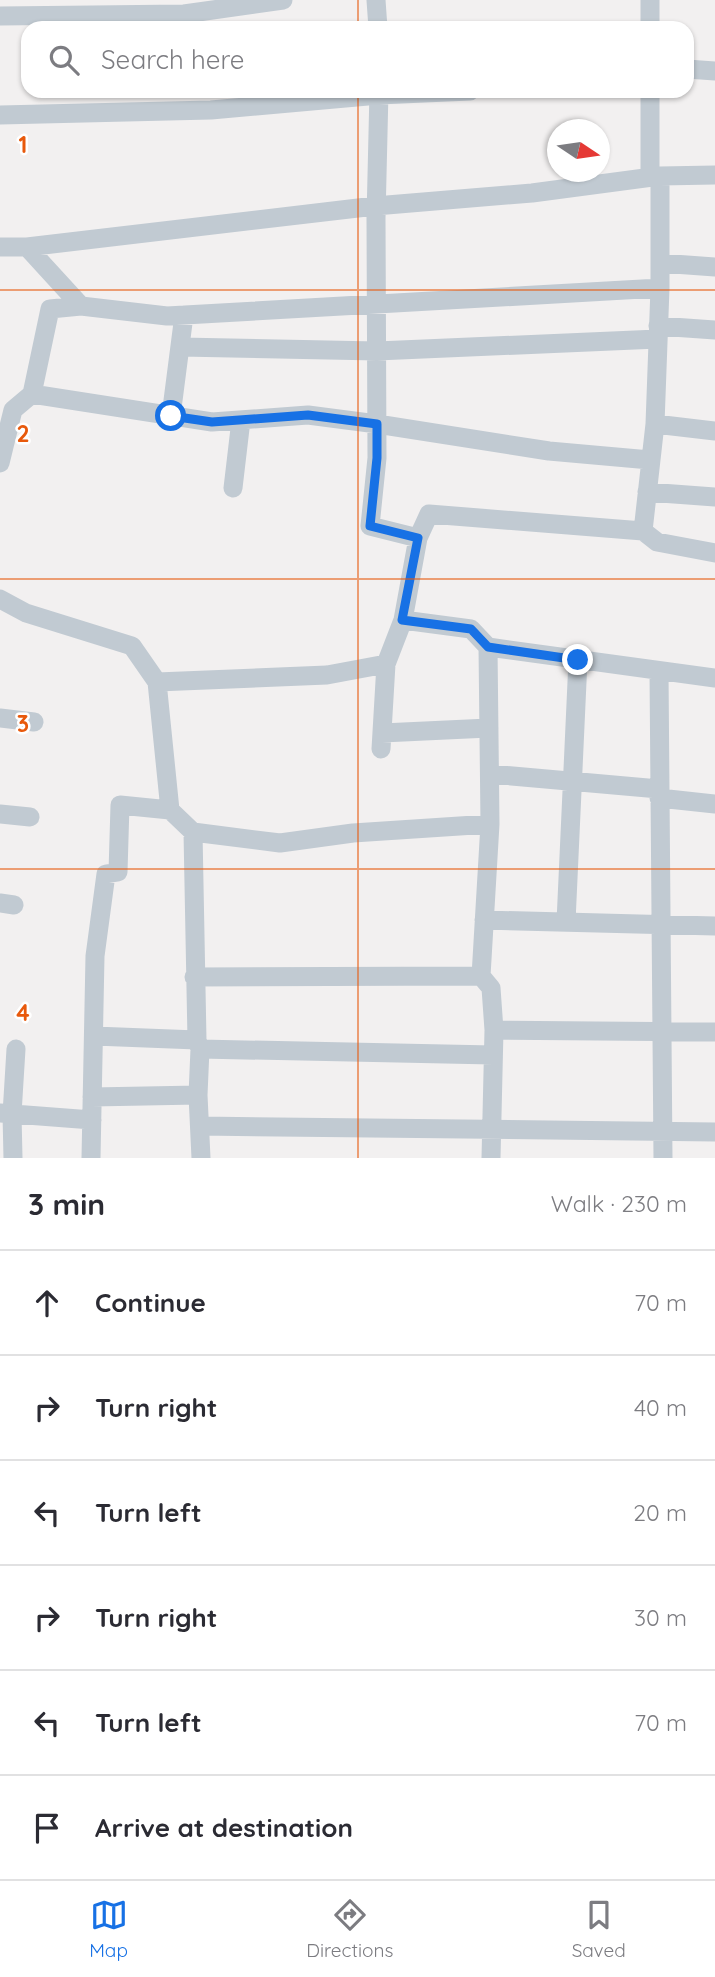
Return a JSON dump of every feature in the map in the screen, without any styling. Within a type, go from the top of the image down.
[{"type":"street","points":[[0,16],[184,14],[283,0]]},
{"type":"street","points":[[376,0],[378,21]]},
{"type":"street","points":[[650,0],[650,21]]},
{"type":"street","points":[[694,70],[715,71]]},
{"type":"street","points":[[0,115],[211,110],[330,98]]},
{"type":"street","points":[[379,98],[376,206],[377,458],[370,526],[418,538]]},
{"type":"street","points":[[643,531],[655,424],[660,288],[650,98]]},
{"type":"street","points":[[0,247],[27,247],[376,206],[532,193],[655,176],[715,175]]},
{"type":"street","points":[[27,247],[81,306]]},
{"type":"street","points":[[660,264],[715,267]]},
{"type":"street","points":[[32,394],[50,309],[81,306],[167,316],[660,288]]},
{"type":"street","points":[[171,416],[184,315]]},
{"type":"street","points":[[181,347],[377,351],[715,330]]},
{"type":"street","points":[[0,464],[6,409],[32,394],[212,422],[308,415],[549,451],[650,460]]},
{"type":"street","points":[[233,488],[241,420]]},
{"type":"street","points":[[655,424],[715,431]]},
{"type":"street","points":[[647,492],[715,497]]},
{"type":"street","points":[[489,727],[382,741],[386,664],[402,620],[418,538],[429,514],[643,531],[657,542],[715,553]]},
{"type":"street","points":[[0,599],[26,613],[132,646],[157,682],[170,810]]},
{"type":"street","points":[[402,620],[471,629],[488,647],[715,678]]},
{"type":"street","points":[[488,647],[490,824],[481,976],[491,988],[494,1030],[491,1158]]},
{"type":"street","points":[[566,922],[578,660]]},
{"type":"street","points":[[157,682],[327,675],[386,664]]},
{"type":"street","points":[[659,671],[663,1158]]},
{"type":"street","points":[[0,718],[34,722]]},
{"type":"street","points":[[490,774],[659,793],[715,804]]},
{"type":"street","points":[[91,1158],[95,956],[106,874],[118,872],[120,805],[170,810],[193,832],[281,843],[353,833],[490,824]]},
{"type":"street","points":[[0,814],[30,817]]},
{"type":"street","points":[[193,832],[194,977],[201,1158]]},
{"type":"street","points":[[484,920],[715,926]]},
{"type":"street","points":[[194,977],[481,976]]},
{"type":"street","points":[[494,1030],[715,1032]]},
{"type":"street","points":[[94,1036],[198,1044],[493,1055]]},
{"type":"street","points":[[13,1158],[6,1113],[16,1049]]},
{"type":"street","points":[[92,1097],[198,1095]]},
{"type":"street","points":[[6,1113],[92,1120]]},
{"type":"street","points":[[200,1126],[715,1132]]},
{"type":"route","points":[[171,416],[212,422],[308,415],[377,424],[377,458],[370,526],[418,538],[402,620],[471,629],[488,647],[578,660]]}]
